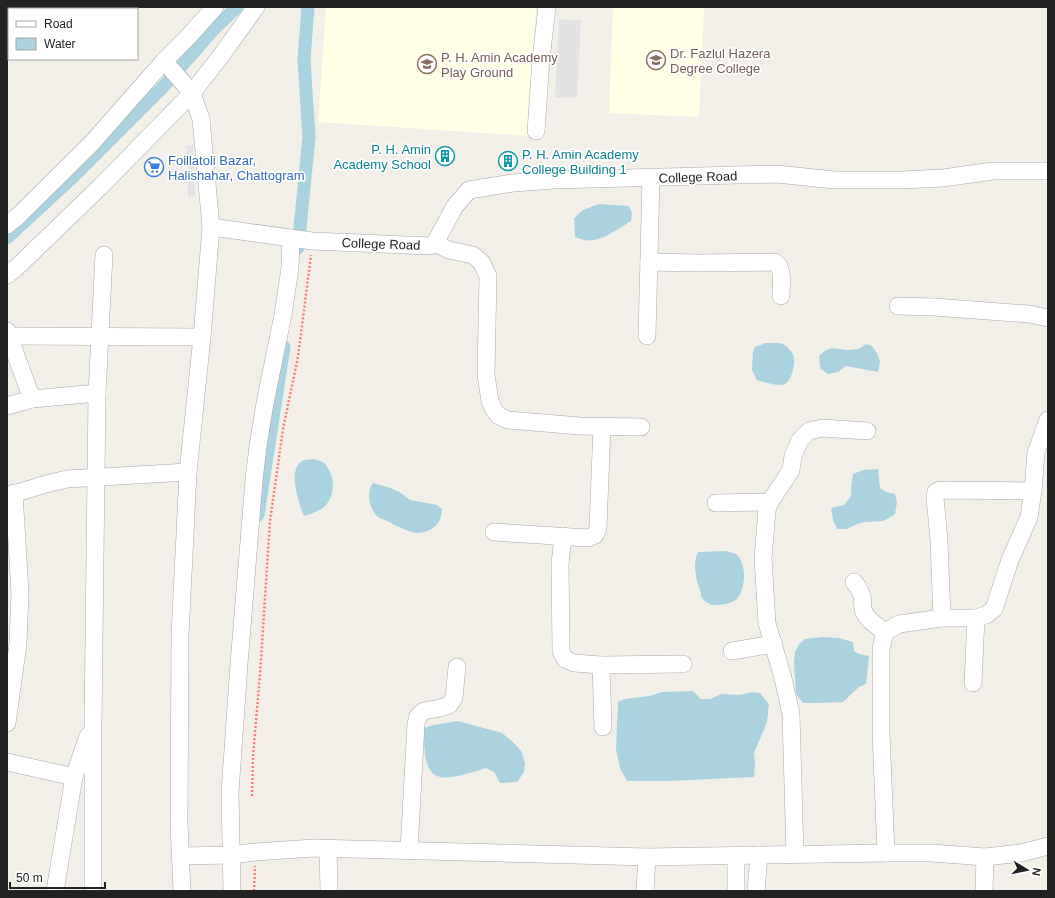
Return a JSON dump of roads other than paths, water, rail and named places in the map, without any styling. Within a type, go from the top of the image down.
[{"type":"street","points":[[7,225],[91,144],[166,63],[215,7]]},
{"type":"street","points":[[7,275],[100,187],[220,56],[256,7]]},
{"type":"street","points":[[536,131],[541,59],[547,7]]},
{"type":"street","points":[[166,63],[189,90],[201,119],[211,228],[202,337],[188,472],[180,636],[179,823],[182,891]]},
{"type":"street","name":"College Road","points":[[211,228],[311,240],[430,246],[435,243],[455,206],[469,190],[513,183],[554,180],[777,174],[834,180],[902,180],[943,178],[993,170],[1048,171]]},
{"type":"street","points":[[647,336],[650,178]]},
{"type":"street","points":[[232,891],[243,853],[230,792],[254,480],[264,403],[283,315],[290,268],[292,238]]},
{"type":"street","points":[[435,243],[449,250],[473,255],[482,263],[488,276],[486,376],[490,400],[494,410],[499,416],[508,420],[580,426],[641,427]]},
{"type":"street","points":[[93,891],[93,723],[97,393],[104,255]]},
{"type":"street","points":[[649,262],[774,262],[779,264],[781,296]]},
{"type":"street","points":[[898,306],[1029,314],[1048,318]]},
{"type":"street","points":[[32,399],[8,333],[202,337]]},
{"type":"street","points":[[7,406],[32,399],[97,393]]},
{"type":"street","points":[[886,853],[881,733],[881,649],[885,632],[899,624],[942,618],[976,618],[986,615],[994,609],[1010,560],[1029,517],[1036,453],[1048,420]]},
{"type":"street","points":[[494,532],[588,538],[595,535],[598,528],[602,426]]},
{"type":"street","points":[[795,855],[791,714],[768,623],[762,558],[767,510],[770,502],[791,470],[793,456],[800,440],[809,432],[822,428],[867,431]]},
{"type":"street","points":[[7,724],[18,644],[14,596],[11,495],[67,479],[188,472]]},
{"type":"street","points":[[942,618],[940,540],[935,498],[936,492],[940,490],[1033,491]]},
{"type":"street","points":[[716,503],[770,502]]},
{"type":"street","points":[[563,536],[560,564],[561,651],[564,659],[574,663],[601,665],[683,664]]},
{"type":"street","points":[[854,582],[859,588],[862,596],[863,611],[872,623],[885,632]]},
{"type":"street","points":[[973,683],[976,618]]},
{"type":"street","points":[[732,651],[774,644]]},
{"type":"street","points":[[601,665],[603,727]]},
{"type":"street","points":[[409,850],[416,724],[418,716],[424,711],[449,705],[454,698],[457,667]]},
{"type":"street","points":[[55,891],[74,777],[93,723]]},
{"type":"street","points":[[7,762],[74,777]]},
{"type":"street","points":[[181,856],[328,848],[647,857],[886,853],[932,853],[985,857],[1021,853],[1048,846]]},
{"type":"street","points":[[328,848],[329,891]]},
{"type":"street","points":[[756,891],[759,855]]},
{"type":"street","points":[[736,856],[736,891]]},
{"type":"street","points":[[646,891],[647,857]]},
{"type":"street","points":[[984,891],[985,857]]},
{"type":"water","points":[[599,204],[629,206],[632,213],[631,221],[609,235],[597,239],[584,240],[575,237],[574,218],[583,210]]},
{"type":"water","points":[[765,343],[783,344],[789,348],[794,356],[790,379],[785,384],[774,385],[757,380],[752,370],[753,352],[755,347]]},
{"type":"water","points":[[866,344],[872,346],[877,353],[880,361],[878,372],[846,366],[838,372],[828,374],[820,368],[819,356],[826,350],[832,348],[847,350],[859,349]]},
{"type":"water","points":[[314,459],[323,462],[326,465],[331,474],[333,488],[329,501],[322,509],[304,516],[297,496],[295,472],[302,461]]},
{"type":"water","points":[[878,469],[880,488],[886,492],[895,494],[897,502],[895,514],[883,521],[865,522],[847,529],[837,529],[833,520],[831,508],[844,505],[851,496],[853,474],[863,470]]},
{"type":"water","points":[[373,483],[391,488],[410,500],[437,505],[442,509],[442,514],[436,526],[428,531],[418,533],[404,529],[378,517],[372,510],[369,496]]},
{"type":"water","points":[[726,551],[736,554],[741,560],[744,573],[743,588],[737,599],[732,602],[711,605],[701,596],[695,572],[696,557],[698,552]]},
{"type":"water","points":[[822,637],[839,638],[853,642],[854,651],[859,654],[869,656],[866,684],[859,687],[843,702],[803,703],[796,694],[794,663],[795,652],[799,644],[805,639]]},
{"type":"water","points":[[693,691],[701,699],[710,699],[721,694],[739,695],[752,692],[760,693],[769,704],[767,722],[754,753],[754,777],[669,781],[627,781],[620,768],[616,749],[618,702],[625,699],[649,696],[662,692]]},
{"type":"water","points":[[458,721],[502,733],[513,742],[521,751],[525,763],[524,772],[517,782],[500,783],[494,772],[486,768],[452,777],[440,777],[431,772],[428,767],[425,754],[424,728]]},
{"type":"waterway","points":[[7,238],[73,177],[164,86],[215,28],[237,7]]},
{"type":"waterway","points":[[298,248],[309,137],[304,60],[308,7]]},
{"type":"waterway","points":[[258,515],[284,347]]},
{"type":"place","name":"Dr. Fazlul Hazera Degree College","points":[[656,60]]},
{"type":"place","name":"P. H. Amin Academy Play Ground","points":[[427,64]]},
{"type":"place","name":"P. H. Amin Academy School","points":[[445,156]]},
{"type":"place","name":"P. H. Amin Academy College Building 1","points":[[508,161]]},
{"type":"place","name":"Foillatoli Bazar, Halishahar, Chattogram","points":[[154,167]]}]
